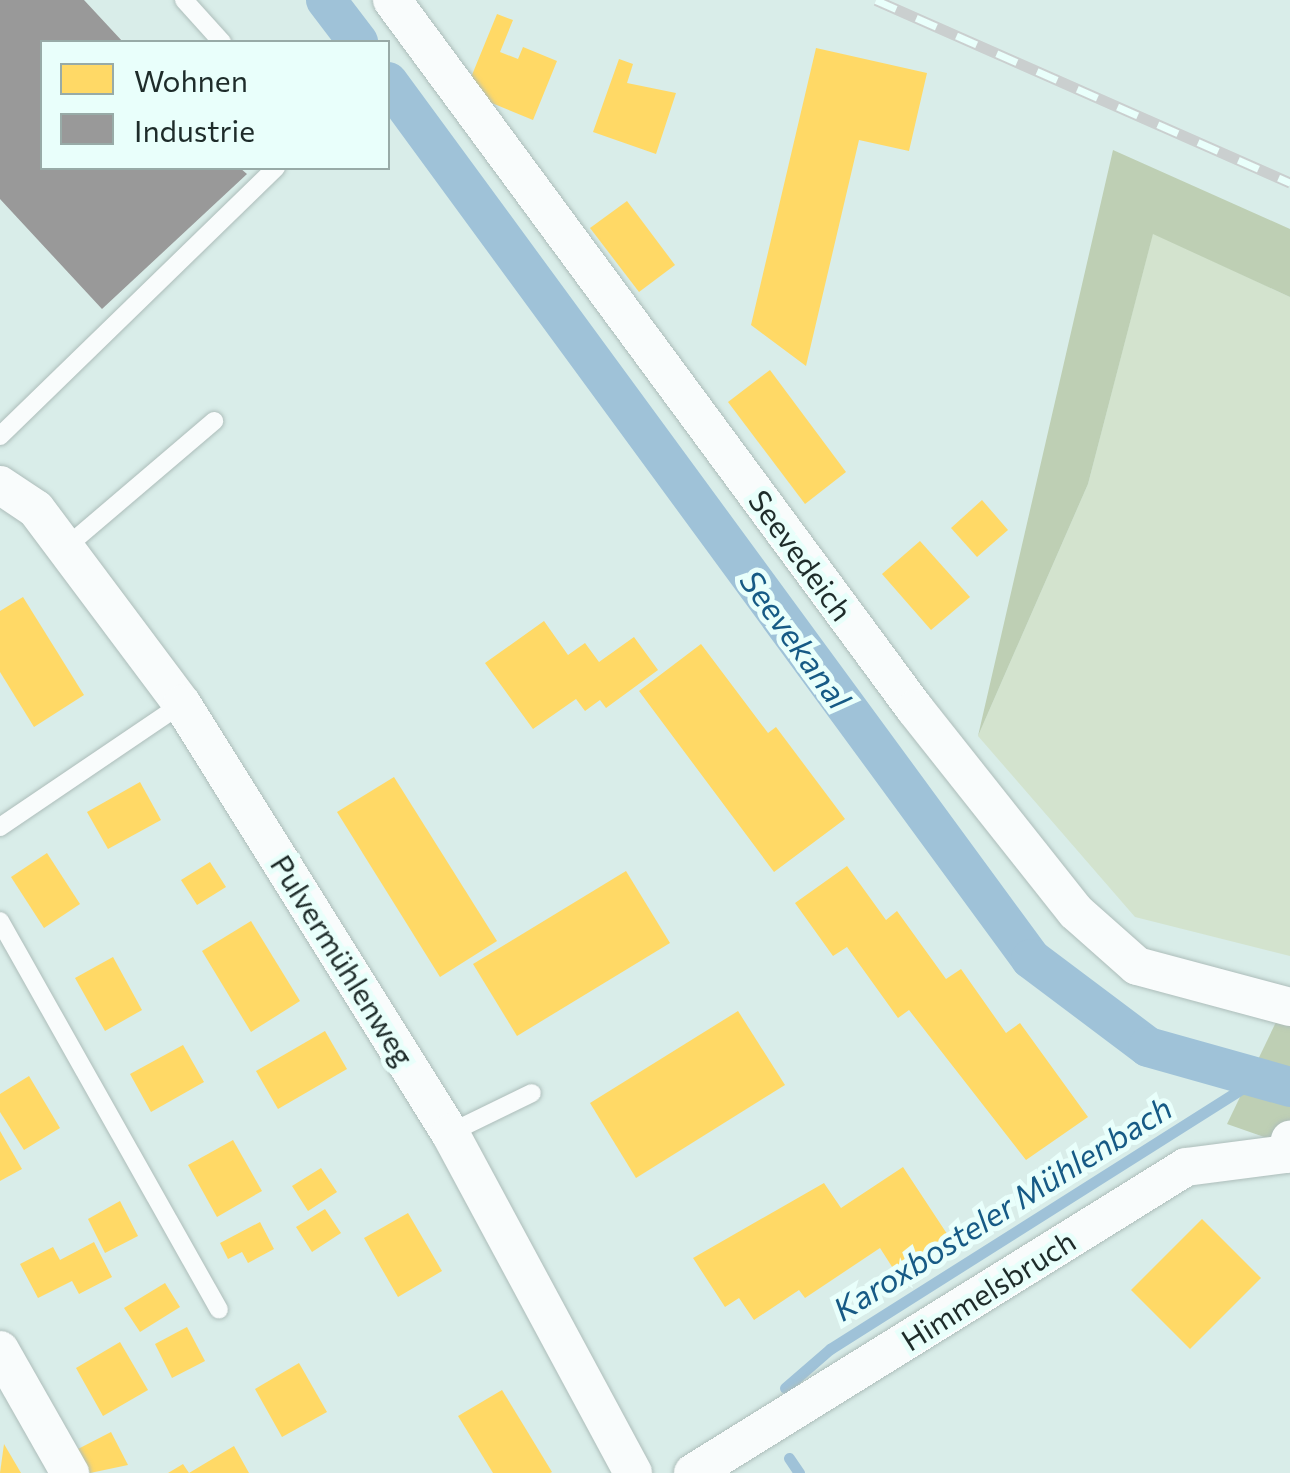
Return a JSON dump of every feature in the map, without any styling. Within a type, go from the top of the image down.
[{"type":"street","name":"Seevedeich","points":[[392,0],[914,709],[1076,912],[1137,966],[1290,1007]]},
{"type":"street","name":"Pulvermühlenweg","points":[[0,485],[36,510],[182,704],[450,1133],[633,1473]]},
{"type":"street","name":"Himmelsbruch","points":[[693,1473],[1186,1166],[1286,1154],[1290,1140]]},
{"type":"street","points":[[0,1350],[70,1473]]},
{"type":"lane","points":[[184,0],[220,40]]},
{"type":"lane","points":[[0,436],[274,170]]},
{"type":"lane","points":[[65,548],[214,421]]},
{"type":"lane","points":[[0,827],[182,704]]},
{"type":"lane","points":[[0,921],[218,1309]]},
{"type":"lane","points":[[450,1133],[532,1093]]},
{"type":"green space","points":[[1113,150],[1290,229],[1290,297],[1153,234],[1088,484],[978,736]]},
{"type":"green space","points":[[1153,233],[1290,297],[1290,956],[1135,917],[978,736],[1088,484]]},
{"type":"green space","points":[[1290,993],[1290,1146],[1227,1124]]},
{"type":"building: Wohnen","points":[[497,14],[513,20],[500,52],[518,59],[523,47],[557,61],[533,120],[465,92]]},
{"type":"building: Wohnen","points":[[816,48],[927,73],[909,151],[859,140],[806,366],[751,325]]},
{"type":"building: Wohnen","points":[[619,59],[633,64],[627,83],[676,93],[656,154],[593,132]]},
{"type":"building: Wohnen","points":[[627,201],[675,265],[639,292],[590,228]]},
{"type":"building: Wohnen","points":[[770,370],[846,472],[805,504],[728,402]]},
{"type":"building: Wohnen","points":[[982,500],[1008,530],[977,557],[951,528]]},
{"type":"building: Wohnen","points":[[920,541],[970,597],[931,630],[882,574]]},
{"type":"building: Wohnen","points":[[23,597],[84,695],[34,727],[0,672],[0,611]]},
{"type":"building: Wohnen","points":[[544,621],[568,655],[585,643],[599,662],[634,637],[658,670],[606,708],[600,700],[585,711],[576,699],[533,729],[485,663]]},
{"type":"building: Wohnen","points":[[701,644],[768,733],[776,727],[845,819],[774,872],[639,691]]},
{"type":"building: Wohnen","points":[[394,777],[497,941],[440,977],[337,812]]},
{"type":"building: Wohnen","points":[[140,782],[161,820],[108,849],[87,812]]},
{"type":"building: Wohnen","points":[[47,853],[80,904],[44,928],[11,877]]},
{"type":"building: Wohnen","points":[[210,862],[226,887],[197,905],[181,880]]},
{"type":"building: Wohnen","points":[[847,866],[886,920],[897,911],[946,979],[961,969],[1006,1033],[1020,1023],[1088,1117],[1026,1160],[909,1010],[898,1018],[847,947],[833,956],[795,903]]},
{"type":"building: Wohnen","points":[[626,871],[670,943],[517,1036],[473,964]]},
{"type":"building: Wohnen","points":[[251,921],[300,1001],[251,1032],[202,951]]},
{"type":"building: Wohnen","points":[[113,957],[142,1010],[105,1031],[75,978]]},
{"type":"building: Wohnen","points":[[738,1011],[785,1085],[636,1178],[590,1103]]},
{"type":"building: Wohnen","points":[[325,1031],[347,1069],[278,1109],[256,1071]]},
{"type":"building: Wohnen","points":[[183,1045],[204,1082],[151,1112],[130,1074]]},
{"type":"building: Wohnen","points":[[29,1076],[60,1128],[24,1150],[0,1112],[0,1094]]},
{"type":"building: Wohnen","points":[[0,1131],[22,1169],[0,1181]]},
{"type":"building: Wohnen","points":[[233,1140],[262,1191],[217,1217],[188,1165]]},
{"type":"building: Wohnen","points":[[903,1167],[957,1249],[903,1284],[880,1248],[805,1298],[799,1290],[754,1320],[739,1298],[725,1307],[693,1258],[824,1183],[841,1208]]},
{"type":"building: Wohnen","points":[[321,1168],[337,1192],[308,1211],[292,1186]]},
{"type":"building: Wohnen","points":[[120,1201],[138,1236],[105,1253],[88,1219]]},
{"type":"building: Wohnen","points":[[325,1209],[341,1233],[312,1252],[296,1227]]},
{"type":"building: Wohnen","points":[[408,1213],[442,1271],[398,1297],[364,1238]]},
{"type":"building: Wohnen","points":[[1202,1219],[1261,1278],[1190,1349],[1131,1290]]},
{"type":"building: Wohnen","points":[[260,1222],[274,1249],[248,1263],[242,1252],[228,1259],[220,1243]]},
{"type":"building: Wohnen","points":[[94,1242],[112,1277],[79,1294],[72,1281],[38,1298],[20,1264],[53,1247],[60,1260]]},
{"type":"building: Wohnen","points":[[165,1283],[180,1307],[140,1332],[124,1308]]},
{"type":"building: Wohnen","points":[[187,1327],[205,1361],[172,1378],[155,1344]]},
{"type":"building: Wohnen","points":[[120,1342],[148,1390],[103,1416],[76,1368]]},
{"type":"building: Wohnen","points":[[299,1363],[327,1412],[282,1437],[255,1389]]},
{"type":"building: Wohnen","points":[[502,1390],[552,1472],[493,1473],[458,1416]]},
{"type":"building: Wohnen","points":[[111,1432],[128,1465],[90,1473],[78,1449]]},
{"type":"building: Wohnen","points":[[4,1444],[21,1473],[0,1473]]},
{"type":"building: Wohnen","points":[[234,1446],[249,1473],[189,1473]]},
{"type":"building: Wohnen","points":[[183,1464],[189,1473],[168,1473]]},
{"type":"building: Industrie","points":[[0,0],[84,0],[121,40],[40,40],[40,170],[242,170],[247,174],[102,309],[0,199]]},
{"type":"waterway","name":"Seevekanal","points":[[326,0],[356,40]]},
{"type":"waterway","name":"Seevekanal","points":[[390,85],[1031,959],[1148,1047],[1290,1087]]},
{"type":"waterway","name":"Karoxbosteler Mühlenbach","points":[[785,1388],[830,1349],[1254,1081]]},
{"type":"waterway","name":"Karoxbosteler Mühlenbach","points":[[789,1458],[799,1473]]},
{"type":"railway","points":[[876,0],[1290,183]]}]
